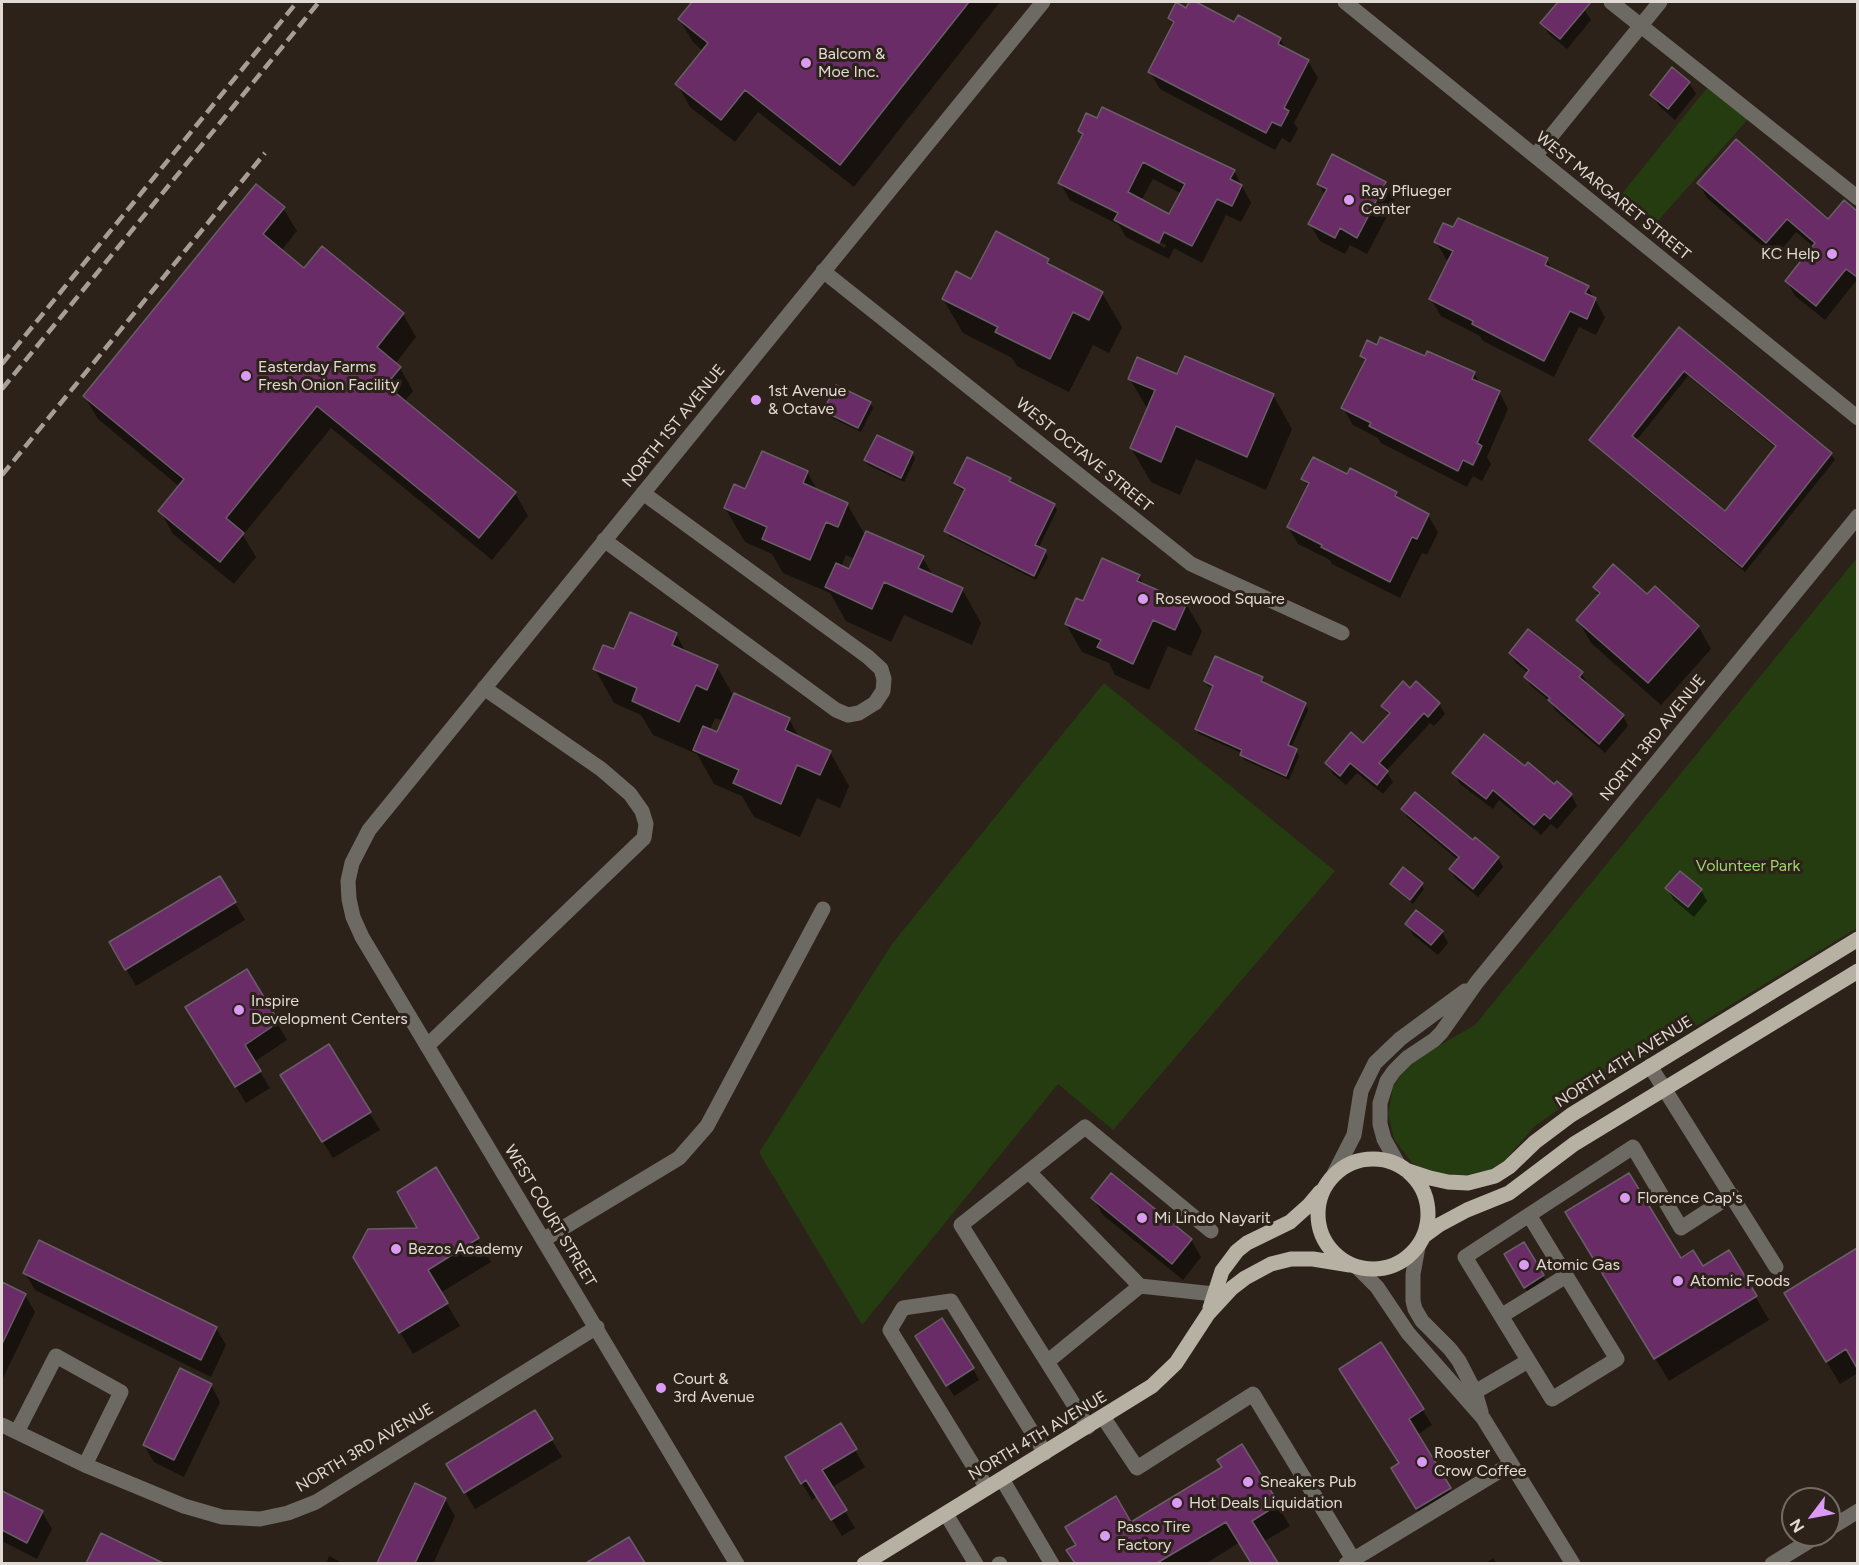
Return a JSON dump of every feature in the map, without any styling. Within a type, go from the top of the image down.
[{"type":"main road","name":"NORTH 4TH AVENUE","points":[[1402,1167],[1448,1182],[1468,1183],[1495,1176],[1509,1167],[1554,1126],[1857,939]]},
{"type":"main road","points":[[1421,1241],[1428,1222],[1428,1207],[1424,1192],[1416,1180],[1402,1167],[1381,1158],[1361,1160],[1347,1165],[1330,1179],[1320,1197],[1317,1212],[1319,1226],[1324,1240],[1333,1253],[1354,1267],[1376,1270],[1394,1266],[1410,1256],[1421,1241],[1439,1225],[1467,1210],[1515,1190],[1574,1144],[1857,971]]},
{"type":"main road","name":"NORTH 4TH AVENUE","points":[[1208,1314],[1222,1271],[1237,1251],[1247,1243],[1290,1222],[1309,1205],[1330,1179]]},
{"type":"main road","name":"NORTH 4TH AVENUE","points":[[864,1563],[1142,1393],[1163,1376],[1187,1349],[1208,1314],[1232,1288],[1260,1269],[1291,1259],[1334,1262],[1354,1267]]},
{"type":"street","name":"NORTH 1ST AVENUE","points":[[348,881],[352,863],[369,830],[1043,2]]},
{"type":"street","name":"WEST MARGARET STREET","points":[[1345,2],[1857,418]]},
{"type":"street","points":[[1611,2],[1857,198]]},
{"type":"street","points":[[1535,156],[1660,2]]},
{"type":"street","name":"WEST OCTAVE STREET","points":[[823,271],[1191,564],[1342,633]]},
{"type":"street","points":[[604,540],[836,710],[848,715],[858,713],[875,703],[883,691],[884,680],[881,669],[643,493]]},
{"type":"street","name":"NORTH 3RD AVENUE","points":[[1402,1167],[1384,1139],[1380,1124],[1380,1103],[1387,1081],[1399,1064],[1441,1033],[1477,982],[1857,516]]},
{"type":"street","points":[[427,1046],[644,838],[646,824],[642,811],[630,794],[601,769],[484,688]]},
{"type":"street","name":"WEST COURT STREET","points":[[348,881],[353,917],[362,937],[737,1563]]},
{"type":"street","points":[[543,1240],[679,1158],[707,1126],[824,909]]},
{"type":"street","name":"NORTH 3RD AVENUE","points":[[1330,1179],[1354,1135],[1361,1091],[1375,1063],[1400,1039],[1477,982]]},
{"type":"street","points":[[1650,1066],[1776,1267]]},
{"type":"street","points":[[1088,1427],[961,1225],[1085,1127],[1211,1232]]},
{"type":"street","points":[[1529,1215],[1617,1359],[1552,1400],[1465,1257],[1529,1215],[1633,1147],[1681,1228],[1732,1195]]},
{"type":"street","points":[[1029,1172],[1140,1286],[1214,1294]]},
{"type":"street","points":[[1421,1241],[1413,1274],[1415,1309],[1422,1321],[1454,1355],[1475,1392],[1483,1418]]},
{"type":"street","points":[[1354,1267],[1377,1287],[1407,1333],[1483,1418],[1572,1563]]},
{"type":"street","points":[[1501,1316],[1566,1276]]},
{"type":"street","points":[[1047,1362],[1140,1286]]},
{"type":"street","points":[[987,1488],[890,1330],[903,1308],[951,1300],[1045,1453]]},
{"type":"street","name":"NORTH 3RD AVENUE","points":[[2,1425],[85,1465],[184,1506],[222,1517],[260,1519],[316,1502],[597,1327]]},
{"type":"street","points":[[17,1432],[56,1356],[122,1392],[85,1465]]},
{"type":"street","points":[[1475,1392],[1528,1361]]},
{"type":"street","points":[[1103,1417],[1137,1468],[1253,1394],[1350,1561],[1511,1464]]},
{"type":"street","points":[[1002,1479],[1052,1563]]},
{"type":"street","points":[[1841,1521],[1857,1511]]},
{"type":"street","points":[[946,1514],[976,1563]]},
{"type":"street","points":[[1772,1563],[1799,1547]]},
{"type":"green space","points":[[1707,88],[1748,119],[1657,222],[1621,195]]},
{"type":"green space","name":"Volunteer Park","points":[[1857,558],[1857,928],[1553,1113],[1534,1127],[1494,1169],[1467,1175],[1449,1175],[1432,1172],[1412,1163],[1394,1139],[1388,1114],[1393,1087],[1403,1072],[1418,1058],[1475,1025]]},
{"type":"green space","points":[[1104,683],[1335,871],[1113,1130],[1058,1084],[862,1325],[760,1151],[892,944]]},
{"type":"building","name":"Balcom & Moe Inc.","points":[[692,2],[969,2],[840,165],[745,90],[721,120],[675,84],[708,43],[678,19]]},
{"type":"building","points":[[1176,2],[1186,8],[1189,2],[1196,2],[1234,22],[1238,15],[1281,38],[1278,44],[1309,60],[1284,108],[1289,111],[1281,126],[1272,122],[1266,133],[1148,72],[1174,22],[1168,18]]},
{"type":"building","points":[[1558,2],[1591,2],[1560,39],[1540,23]]},
{"type":"building","points":[[1672,67],[1690,82],[1668,109],[1650,95]]},
{"type":"building","points":[[1102,107],[1235,170],[1230,179],[1242,185],[1232,206],[1217,199],[1192,246],[1164,232],[1159,243],[1114,220],[1118,213],[1058,183],[1083,134],[1078,131],[1086,113],[1097,118]],"holes":[[[1143,162],[1185,184],[1169,214],[1128,192]]]},
{"type":"building","points":[[1736,139],[1828,219],[1844,200],[1857,211],[1857,277],[1846,269],[1816,306],[1785,281],[1815,243],[1787,219],[1766,243],[1697,183]]},
{"type":"building","name":"Ray Pflueger Center","points":[[1332,154],[1386,182],[1357,238],[1340,228],[1335,238],[1308,224],[1327,189],[1317,184]]},
{"type":"building","name":"Easterday Farms Fresh Onion Facility","points":[[256,184],[285,207],[263,234],[304,268],[322,246],[404,313],[377,347],[401,367],[386,385],[516,492],[479,538],[317,406],[226,518],[244,533],[220,562],[158,511],[184,479],[83,396]]},
{"type":"building","points":[[1458,218],[1548,258],[1545,265],[1589,286],[1585,293],[1596,298],[1587,319],[1570,311],[1544,361],[1429,299],[1453,251],[1434,242],[1443,223],[1453,227]]},
{"type":"building","points":[[996,231],[1049,259],[1047,263],[1103,292],[1089,320],[1073,312],[1050,359],[995,332],[998,327],[942,299],[956,271],[971,279]]},
{"type":"building","points":[[1679,327],[1832,453],[1742,567],[1589,440]],"holes":[[[1684,371],[1776,446],[1725,511],[1632,436]]]},
{"type":"building","points":[[1380,337],[1425,356],[1427,351],[1475,372],[1472,379],[1500,391],[1477,443],[1482,446],[1473,465],[1463,460],[1458,471],[1369,426],[1371,423],[1341,408],[1366,359],[1360,356],[1367,340],[1377,345]]},
{"type":"building","points":[[1185,356],[1274,394],[1247,457],[1176,426],[1161,462],[1130,448],[1155,390],[1128,379],[1137,357],[1177,374]]},
{"type":"building","points":[[836,385],[871,402],[858,428],[823,411]]},
{"type":"building","points":[[877,435],[913,452],[901,478],[864,460]]},
{"type":"building","points":[[762,451],[808,471],[803,483],[848,503],[838,527],[826,522],[810,560],[762,539],[767,527],[724,508],[734,484],[745,489]]},
{"type":"building","points":[[967,457],[1011,478],[1009,481],[1055,504],[1035,545],[1046,550],[1034,576],[944,531],[965,489],[954,483]]},
{"type":"building","points":[[1313,457],[1347,474],[1350,468],[1397,492],[1395,496],[1429,514],[1417,539],[1412,537],[1390,582],[1287,527],[1309,483],[1301,479]]},
{"type":"building","points":[[866,531],[924,556],[918,568],[963,588],[952,612],[884,582],[872,609],[825,587],[836,563],[849,569]]},
{"type":"building","points":[[1102,558],[1140,575],[1137,581],[1187,603],[1175,630],[1153,620],[1133,664],[1097,647],[1101,640],[1065,624],[1076,598],[1083,601]]},
{"type":"building","points":[[1613,564],[1647,594],[1655,586],[1699,626],[1648,683],[1576,620],[1600,593],[1593,587]]},
{"type":"building","points":[[630,612],[677,633],[672,645],[718,665],[707,690],[696,685],[679,722],[632,701],[637,688],[593,669],[603,645],[614,649]]},
{"type":"building","points":[[1528,629],[1583,672],[1579,677],[1624,715],[1599,744],[1524,677],[1529,670],[1509,653]]},
{"type":"building","points":[[1215,656],[1263,677],[1261,681],[1306,703],[1288,745],[1297,749],[1286,776],[1240,755],[1242,750],[1195,729],[1213,686],[1204,681]]},
{"type":"building","points":[[1403,681],[1410,688],[1416,681],[1440,703],[1428,717],[1424,713],[1379,763],[1388,771],[1377,785],[1350,763],[1340,776],[1325,763],[1351,732],[1363,743],[1390,713],[1381,706]]},
{"type":"building","points":[[734,693],[790,718],[785,730],[831,751],[820,775],[797,765],[781,804],[733,783],[739,770],[693,750],[703,726],[717,732]]},
{"type":"building","points":[[1484,734],[1525,766],[1528,762],[1554,784],[1557,781],[1572,794],[1550,819],[1544,814],[1534,825],[1493,790],[1486,799],[1452,773]]},
{"type":"building","points":[[1415,792],[1473,840],[1475,837],[1499,857],[1473,889],[1449,869],[1459,857],[1401,809]]},
{"type":"building","points":[[1403,867],[1423,883],[1410,900],[1390,884]]},
{"type":"building","points":[[1680,871],[1702,889],[1688,907],[1665,888]]},
{"type":"building","points":[[220,876],[236,902],[125,970],[109,942]]},
{"type":"building","points":[[1416,910],[1443,931],[1431,945],[1405,924]]},
{"type":"building","points":[[247,969],[279,1022],[245,1045],[261,1071],[235,1087],[185,1007]]},
{"type":"building","points":[[329,1044],[371,1112],[322,1142],[280,1075]]},
{"type":"building","name":"Bezos Academy","points":[[436,1167],[479,1238],[428,1270],[448,1303],[399,1333],[353,1257],[368,1229],[417,1228],[397,1192]]},
{"type":"building","name":"Mi Lindo Nayarit","points":[[1111,1173],[1192,1239],[1172,1264],[1091,1198]]},
{"type":"building","name":"Atomic Foods","points":[[1629,1173],[1681,1258],[1693,1250],[1703,1266],[1729,1250],[1757,1296],[1654,1359],[1565,1212]]},
{"type":"building","points":[[39,1240],[217,1327],[201,1360],[23,1273]]},
{"type":"building","name":"Atomic Gas","points":[[1524,1242],[1544,1275],[1524,1288],[1504,1254]]},
{"type":"building","points":[[1857,1248],[1857,1368],[1846,1349],[1826,1362],[1784,1293]]},
{"type":"building","points":[[2,1282],[26,1294],[2,1344]]},
{"type":"building","points":[[942,1318],[974,1368],[946,1386],[915,1336]]},
{"type":"building","points":[[1381,1342],[1424,1409],[1409,1419],[1451,1488],[1416,1509],[1391,1468],[1399,1463],[1339,1369]]},
{"type":"building","points":[[180,1368],[212,1384],[174,1460],[143,1445]]},
{"type":"building","points":[[535,1410],[553,1439],[464,1493],[446,1464]]},
{"type":"building","points":[[841,1423],[857,1449],[822,1470],[847,1510],[831,1520],[806,1480],[801,1484],[785,1457]]},
{"type":"building","points":[[1242,1444],[1279,1504],[1252,1521],[1278,1563],[1251,1563],[1226,1522],[1157,1563],[1075,1563],[1066,1550],[1076,1545],[1065,1527],[1116,1496],[1131,1522],[1222,1467],[1217,1460]]},
{"type":"building","points":[[415,1483],[446,1498],[415,1563],[377,1563]]},
{"type":"building","points":[[2,1491],[43,1511],[27,1543],[2,1530]]},
{"type":"building","points":[[101,1533],[163,1563],[86,1563]]},
{"type":"building","points":[[629,1537],[645,1563],[586,1563]]},
{"type":"railway","points":[[2,364],[297,2]]},
{"type":"railway","points":[[2,389],[319,2]]},
{"type":"railway","points":[[2,475],[265,153]]},
{"type":"place","name":"Balcom & Moe Inc.","points":[[806,63]]},
{"type":"place","name":"Ray Pflueger Center","points":[[1349,200]]},
{"type":"place","name":"KC Help","points":[[1832,254]]},
{"type":"place","name":"Easterday Farms Fresh Onion Facility","points":[[246,376]]},
{"type":"place","name":"1st Avenue & Octave","points":[[756,400]]},
{"type":"place","name":"Rosewood Square","points":[[1143,599]]},
{"type":"place","name":"Inspire Development Centers","points":[[239,1010]]},
{"type":"place","name":"Florence Cap's","points":[[1625,1198]]},
{"type":"place","name":"Mi Lindo Nayarit","points":[[1142,1218]]},
{"type":"place","name":"Bezos Academy","points":[[396,1249]]},
{"type":"place","name":"Atomic Gas","points":[[1524,1265]]},
{"type":"place","name":"Atomic Foods","points":[[1678,1281]]},
{"type":"place","name":"Court & 3rd Avenue","points":[[661,1388]]},
{"type":"place","name":"Rooster Crow Coffee","points":[[1422,1462]]},
{"type":"place","name":"Sneakers Pub","points":[[1248,1482]]},
{"type":"place","name":"Hot Deals Liquidation","points":[[1177,1503]]},
{"type":"place","name":"Pasco Tire Factory","points":[[1105,1536]]}]
